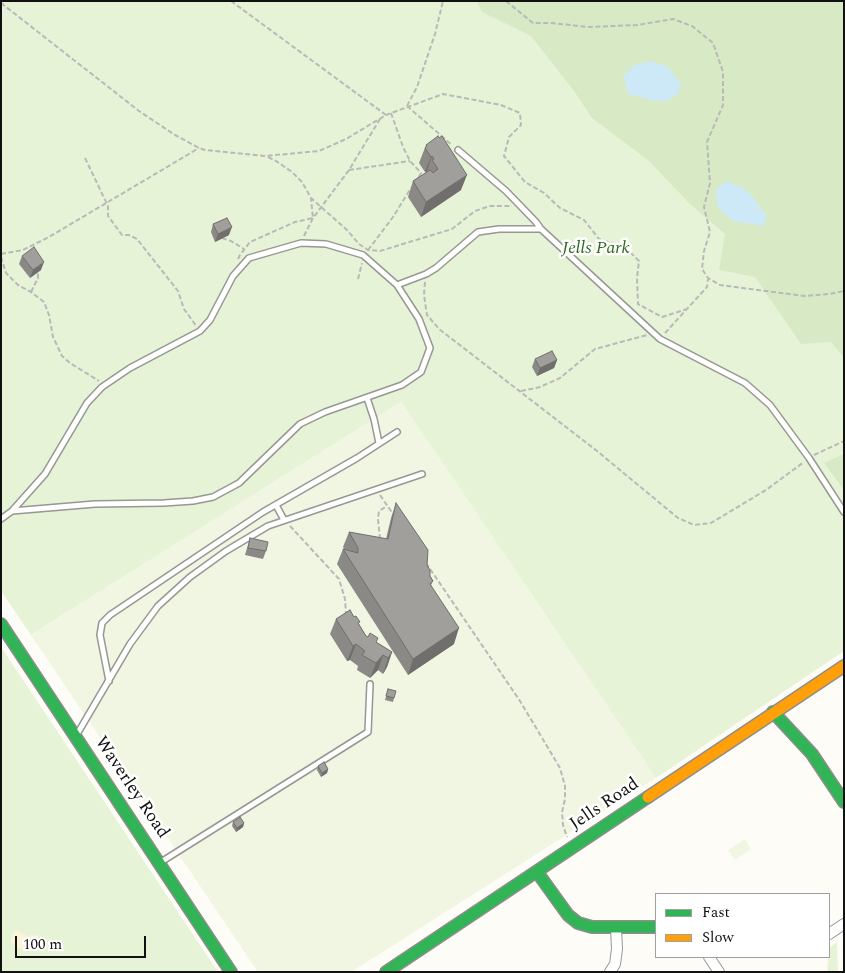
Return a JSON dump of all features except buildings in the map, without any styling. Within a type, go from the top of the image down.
[{"type":"street","name":"Waverley Road","points":[[1,624],[231,972]]},
{"type":"street","name":"Jells Road","points":[[386,972],[844,666]]},
{"type":"street","points":[[773,712],[812,754],[844,802]]},
{"type":"street","points":[[537,872],[568,915],[578,923],[592,927],[655,927]]},
{"type":"street","points":[[830,933],[844,924]]},
{"type":"street","points":[[610,972],[615,964],[617,949],[616,928]]},
{"type":"street","points":[[710,958],[719,972]]},
{"type":"lane","points":[[458,150],[506,192],[541,229],[660,339],[745,382],[770,405],[809,458],[844,512]]},
{"type":"lane","points":[[397,285],[426,274],[436,268],[478,232],[499,229],[541,229]]},
{"type":"lane","points":[[1,519],[12,512],[45,474],[86,403],[102,387],[130,368],[200,331],[210,320],[233,276],[249,258],[301,243],[326,244],[364,255],[397,285],[419,319],[430,348],[421,372],[402,385],[326,412],[300,424],[239,483],[213,498],[174,503],[95,504],[12,512]]},
{"type":"lane","points":[[367,398],[379,443]]},
{"type":"lane","points":[[108,681],[100,634],[102,623],[110,615],[276,505],[357,458],[397,432]]},
{"type":"lane","points":[[76,737],[130,644],[158,606],[190,577],[226,551],[268,526],[422,474]]},
{"type":"lane","points":[[276,505],[284,520]]},
{"type":"lane","points":[[160,862],[368,732],[370,684]]},
{"type":"path","points":[[231,1],[386,115]]},
{"type":"path","points":[[407,106],[417,87],[436,34],[442,1]]},
{"type":"path","points":[[506,1],[533,23],[588,27],[653,23],[673,18],[692,26],[713,43],[723,72],[723,105],[707,142],[710,183],[704,207],[710,232],[704,251],[702,268],[708,278],[720,285],[804,296],[844,292]]},
{"type":"path","points":[[1,3],[139,111],[199,148],[265,156],[319,151],[346,140],[360,129],[386,115],[443,94],[501,105],[520,113],[521,125],[509,138],[504,156],[525,182],[544,193],[560,208],[584,220],[599,239],[625,246],[639,260],[637,278],[638,304],[662,317],[687,309]]},
{"type":"path","points":[[407,106],[458,150]]},
{"type":"path","points":[[391,113],[410,162],[422,173],[416,180]]},
{"type":"path","points":[[301,243],[313,218],[349,170],[380,119]]},
{"type":"path","points":[[102,387],[99,380],[70,363],[62,356],[53,337],[49,315],[44,302],[18,285],[6,273],[1,255],[23,250],[106,204],[199,148]]},
{"type":"path","points":[[265,156],[292,172],[302,182],[311,198],[368,250],[380,251],[452,228],[475,211],[490,206],[506,205],[523,208]]},
{"type":"path","points":[[85,158],[108,206],[108,216],[122,235],[129,235],[137,239],[178,291],[184,309],[200,331]]},
{"type":"path","points":[[349,170],[410,162]]},
{"type":"path","points":[[358,279],[364,255],[393,217],[411,188]]},
{"type":"path","points":[[311,198],[313,218]]},
{"type":"path","points":[[233,276],[240,255],[250,242],[295,222],[313,218]]},
{"type":"path","points":[[222,238],[244,249]]},
{"type":"path","points":[[31,292],[38,278],[38,273]]},
{"type":"path","points":[[426,274],[424,295],[427,315],[439,329],[598,451],[678,518],[694,525],[711,523],[786,477],[809,458],[844,441]]},
{"type":"path","points":[[660,339],[706,286],[708,278]]},
{"type":"path","points":[[520,392],[560,378],[595,349],[654,334]]},
{"type":"path","points":[[377,490],[393,514]]},
{"type":"path","points":[[377,543],[381,538],[378,519],[380,511],[387,506]]},
{"type":"path","points":[[284,520],[339,579],[345,599],[347,619]]},
{"type":"path","points":[[426,563],[520,701],[560,768],[565,786],[562,812],[563,825],[566,835],[574,847]]},
{"type":"green space","name":"Jells Park","points":[[1,1],[844,1],[844,651],[656,778],[401,402],[31,635],[1,591]]},
{"type":"green space","points":[[477,1],[844,1],[844,358],[831,342],[801,344],[755,277],[719,270],[725,234],[690,204],[649,161],[592,118],[574,91],[531,36],[482,12]],"holes":[[[743,188],[752,196],[767,217],[734,221],[723,213],[717,204]]]},
{"type":"green space","points":[[401,402],[656,778],[351,972],[258,972],[31,635]]},
{"type":"green space","points":[[844,454],[844,490],[824,463]]},
{"type":"green space","points":[[1,647],[218,972],[1,972]]},
{"type":"green space","points":[[745,839],[751,849],[735,860],[728,850]]},
{"type":"green space","points":[[837,942],[838,972],[827,972],[830,947]]},
{"type":"sand","points":[[16,930],[29,937],[32,935],[38,936],[39,943],[33,948],[16,948],[11,941]]},
{"type":"water","points":[[652,61],[668,67],[681,84],[678,94],[666,101],[655,101],[628,94],[624,78],[626,73],[635,65]]},
{"type":"water","points":[[726,181],[743,188],[752,196],[767,217],[763,226],[734,221],[723,213],[717,204],[716,190]]},
{"type":"traffic: fast","points":[[1,624],[231,972]]},
{"type":"traffic: fast","points":[[773,712],[812,754],[844,802]]},
{"type":"traffic: fast","points":[[386,972],[648,797]]},
{"type":"traffic: fast","points":[[537,872],[568,915],[578,923],[592,927],[655,927]]},
{"type":"traffic: slow","points":[[648,797],[844,666]]}]
